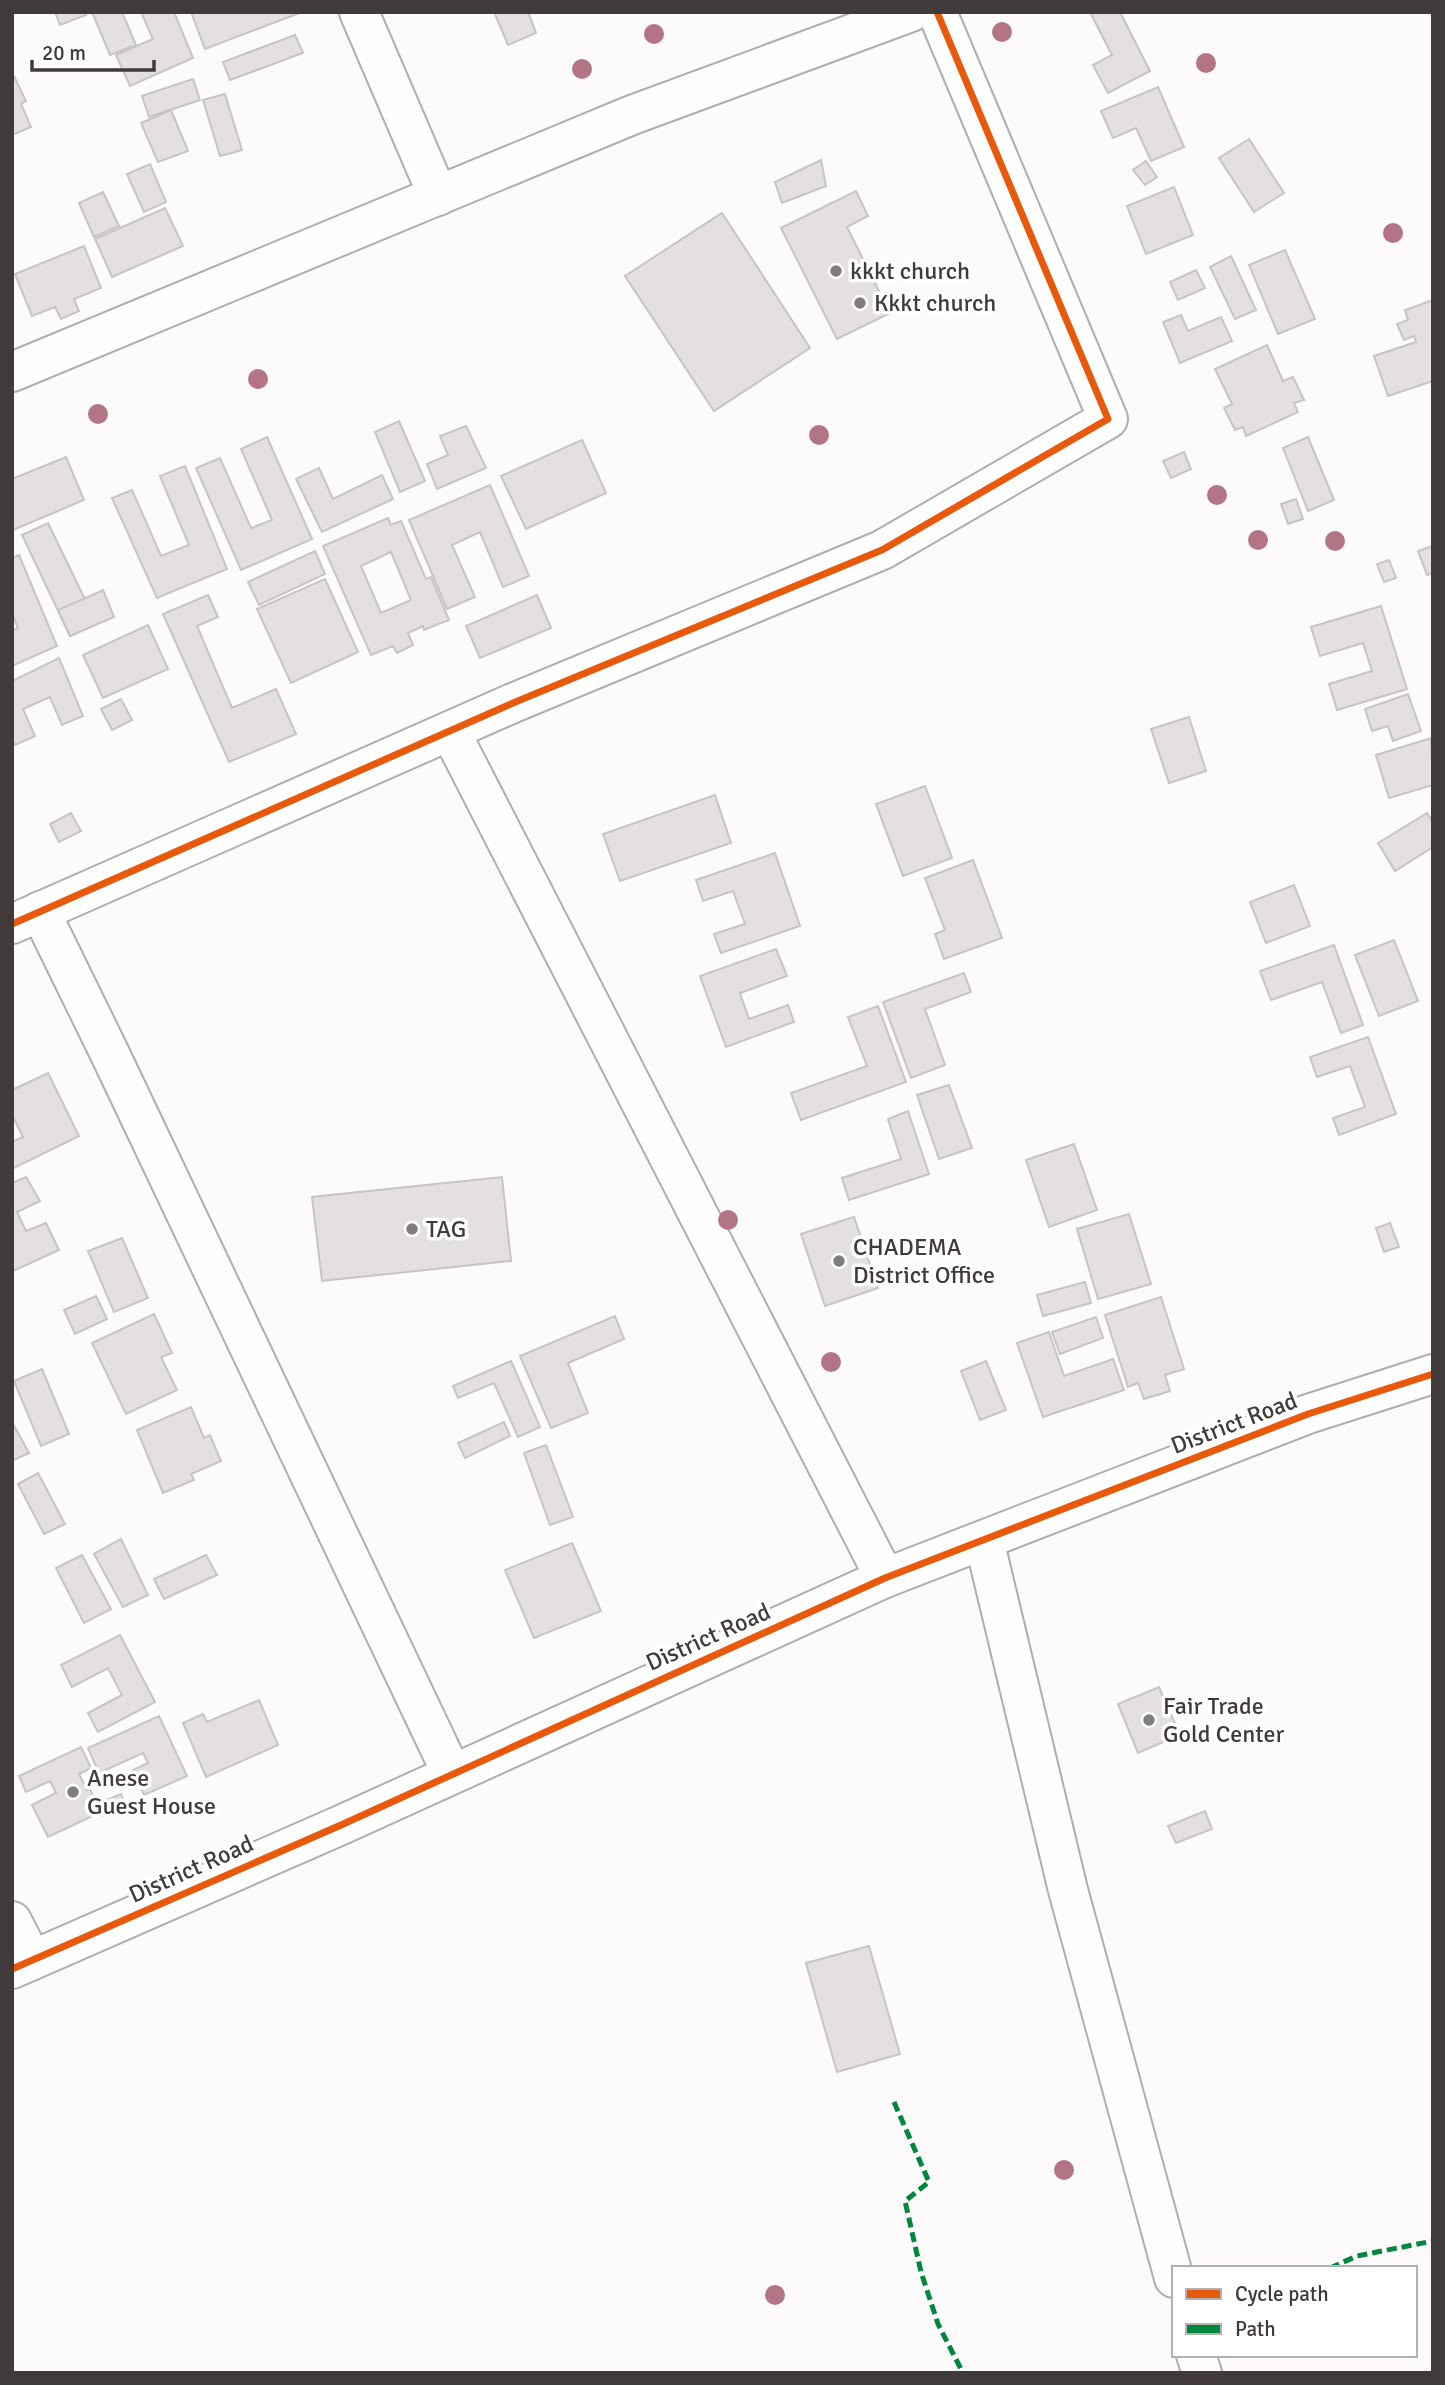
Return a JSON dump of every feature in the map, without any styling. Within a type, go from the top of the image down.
[{"type":"street","points":[[359,12],[438,196]]},
{"type":"street","points":[[12,372],[632,115],[911,12]]},
{"type":"street","points":[[452,1774],[110,1054],[26,917],[450,731],[882,550],[1108,419],[937,12]]},
{"type":"street","points":[[450,731],[885,1578]]},
{"type":"street","name":"District Road","points":[[22,1964],[452,1774],[885,1578],[1308,1414],[1433,1374]]},
{"type":"street","points":[[984,1540],[1068,1889],[1172,2271]]},
{"type":"street","points":[[12,1921],[22,1964]]},
{"type":"building","points":[[55,12],[85,12],[86,15],[60,25]]},
{"type":"building","points":[[92,12],[122,12],[136,45],[110,55]]},
{"type":"building","points":[[141,12],[174,12],[193,58],[130,86],[116,55],[153,39]]},
{"type":"building","points":[[191,12],[302,12],[205,49]]},
{"type":"building","points":[[494,12],[528,12],[536,33],[508,45]]},
{"type":"building","points":[[1090,12],[1120,12],[1150,71],[1108,93],[1093,65],[1112,55]]},
{"type":"building","points":[[295,35],[303,53],[230,80],[223,62]]},
{"type":"building","points":[[12,72],[26,101],[21,104],[31,127],[12,135]]},
{"type":"building","points":[[193,79],[200,100],[149,117],[142,96]]},
{"type":"building","points":[[1158,87],[1184,147],[1151,161],[1136,128],[1113,138],[1101,111]]},
{"type":"building","points":[[225,94],[242,150],[220,156],[203,100]]},
{"type":"building","points":[[171,110],[188,151],[158,162],[141,123]]},
{"type":"building","points":[[1249,139],[1284,193],[1254,212],[1219,158]]},
{"type":"building","points":[[821,160],[826,186],[782,203],[775,182]]},
{"type":"building","points":[[1146,161],[1157,177],[1145,185],[1133,170]]},
{"type":"building","points":[[150,164],[166,202],[144,212],[127,174]]},
{"type":"building","points":[[1174,187],[1193,235],[1146,254],[1127,206]]},
{"type":"building","name":"kkkt church","points":[[856,191],[868,216],[847,227],[890,313],[837,339],[781,228]]},
{"type":"building","points":[[103,192],[119,226],[94,237],[79,203]]},
{"type":"building","points":[[165,208],[183,246],[112,277],[95,239]]},
{"type":"building","points":[[722,213],[810,348],[714,411],[625,276]]},
{"type":"building","points":[[84,246],[101,288],[74,299],[79,311],[61,319],[55,307],[32,316],[15,274]]},
{"type":"building","points":[[1285,250],[1315,319],[1278,334],[1249,265]]},
{"type":"building","points":[[1231,256],[1256,310],[1235,319],[1210,267]]},
{"type":"building","points":[[1196,270],[1205,288],[1178,300],[1170,282]]},
{"type":"building","points":[[1433,300],[1433,381],[1388,396],[1374,356],[1416,342],[1414,336],[1404,340],[1397,324],[1408,320],[1405,310]]},
{"type":"building","points":[[1181,315],[1188,331],[1221,317],[1232,341],[1180,363],[1163,322]]},
{"type":"building","points":[[1267,345],[1283,381],[1293,377],[1304,400],[1294,403],[1298,412],[1246,436],[1243,427],[1235,430],[1224,408],[1232,404],[1215,369]]},
{"type":"building","points":[[399,421],[425,481],[400,492],[375,432]]},
{"type":"building","points":[[466,426],[486,468],[437,489],[427,464],[448,455],[440,436]]},
{"type":"building","points":[[267,437],[312,539],[241,570],[196,468],[220,458],[251,528],[272,520],[241,449]]},
{"type":"building","points":[[1308,437],[1334,500],[1308,511],[1283,448]]},
{"type":"building","points":[[582,440],[606,493],[526,529],[501,476]]},
{"type":"building","points":[[1184,452],[1191,469],[1171,478],[1163,461]]},
{"type":"building","points":[[66,457],[84,500],[13,530],[12,479]]},
{"type":"building","points":[[185,466],[227,569],[157,598],[112,498],[132,490],[161,556],[189,545],[160,476]]},
{"type":"building","points":[[319,468],[333,499],[382,475],[393,499],[322,532],[296,479]]},
{"type":"building","points":[[490,485],[529,576],[503,587],[480,532],[452,545],[475,597],[447,609],[409,520]]},
{"type":"building","points":[[1296,499],[1303,519],[1288,524],[1281,504]]},
{"type":"building","points":[[388,518],[391,525],[401,521],[426,579],[431,577],[449,620],[424,630],[423,626],[408,633],[413,645],[397,653],[393,646],[371,655],[323,546]],"holes":[[[391,552],[411,600],[381,613],[361,566]]]},
{"type":"building","points":[[48,523],[97,624],[70,636],[22,535]]},
{"type":"building","points":[[1433,546],[1433,573],[1427,575],[1418,551]]},
{"type":"building","points":[[315,551],[325,574],[259,605],[248,582]]},
{"type":"building","points":[[19,555],[57,646],[12,666],[12,631],[18,628],[12,614],[12,558]]},
{"type":"building","points":[[1389,560],[1396,578],[1384,582],[1377,564]]},
{"type":"building","points":[[325,579],[358,652],[291,683],[257,609]]},
{"type":"building","points":[[103,590],[114,617],[70,636],[58,610]]},
{"type":"building","points":[[208,595],[218,617],[197,626],[232,708],[276,689],[296,734],[229,762],[163,614]]},
{"type":"building","points":[[537,595],[551,628],[480,658],[466,626]]},
{"type":"building","points":[[1381,606],[1407,689],[1337,710],[1329,684],[1372,671],[1363,643],[1320,656],[1311,627]]},
{"type":"building","points":[[148,625],[168,669],[103,698],[83,655]]},
{"type":"building","points":[[59,658],[83,716],[62,725],[50,697],[23,709],[35,736],[15,745],[12,739],[12,681]]},
{"type":"building","points":[[1408,694],[1421,731],[1393,741],[1388,726],[1372,731],[1365,709]]},
{"type":"building","points":[[121,699],[132,720],[112,730],[101,709]]},
{"type":"building","points":[[1189,717],[1206,771],[1169,783],[1151,729]]},
{"type":"building","points":[[1431,738],[1433,785],[1389,798],[1376,755]]},
{"type":"building","points":[[925,786],[952,858],[903,876],[876,804]]},
{"type":"building","points":[[715,795],[731,843],[620,881],[603,834]]},
{"type":"building","points":[[71,813],[81,831],[59,842],[50,824]]},
{"type":"building","points":[[1427,813],[1433,822],[1433,847],[1395,871],[1378,843]]},
{"type":"building","points":[[775,853],[800,926],[721,953],[714,934],[745,924],[733,891],[703,901],[696,880]]},
{"type":"building","points":[[973,860],[1002,938],[944,959],[935,934],[945,930],[925,878]]},
{"type":"building","points":[[1294,885],[1310,926],[1266,943],[1250,902]]},
{"type":"building","points":[[1394,940],[1418,1001],[1379,1016],[1355,955]]},
{"type":"building","points":[[1334,945],[1363,1025],[1341,1033],[1322,982],[1271,1000],[1260,971]]},
{"type":"building","points":[[776,949],[787,976],[740,993],[749,1019],[788,1005],[794,1022],[726,1047],[700,976]]},
{"type":"building","points":[[964,973],[971,992],[925,1009],[945,1065],[911,1078],[883,1002]]},
{"type":"building","points":[[878,1006],[906,1082],[801,1120],[791,1093],[867,1066],[848,1017]]},
{"type":"building","points":[[1368,1037],[1396,1114],[1339,1135],[1333,1118],[1365,1107],[1350,1066],[1317,1077],[1310,1057]]},
{"type":"building","points":[[48,1073],[79,1136],[12,1169],[12,1142],[23,1137],[12,1115],[12,1090]]},
{"type":"building","points":[[949,1085],[972,1148],[939,1159],[917,1095]]},
{"type":"building","points":[[908,1111],[929,1174],[849,1200],[842,1178],[901,1159],[888,1119]]},
{"type":"building","points":[[1074,1144],[1097,1210],[1049,1227],[1026,1160]]},
{"type":"building","points":[[26,1177],[40,1201],[17,1212],[26,1231],[46,1223],[59,1250],[13,1271],[12,1183]]},
{"type":"building","name":"TAG","points":[[502,1177],[511,1261],[322,1281],[312,1197]]},
{"type":"building","points":[[1129,1214],[1151,1284],[1098,1299],[1077,1229]]},
{"type":"building","name":"CHADEMA District Office","points":[[854,1217],[878,1288],[825,1306],[801,1234]]},
{"type":"building","points":[[1390,1223],[1399,1247],[1384,1252],[1376,1228]]},
{"type":"building","points":[[122,1238],[148,1298],[114,1312],[88,1251]]},
{"type":"building","points":[[1085,1282],[1091,1303],[1043,1316],[1037,1295]]},
{"type":"building","points":[[96,1296],[107,1319],[75,1334],[64,1310]]},
{"type":"building","points":[[1161,1297],[1184,1369],[1165,1375],[1170,1391],[1144,1399],[1138,1383],[1128,1387],[1105,1315]]},
{"type":"building","points":[[154,1314],[172,1353],[161,1357],[177,1390],[126,1414],[92,1343]]},
{"type":"building","points":[[615,1316],[624,1339],[568,1363],[588,1413],[551,1428],[520,1356]]},
{"type":"building","points":[[1096,1317],[1103,1338],[1060,1354],[1052,1332]]},
{"type":"building","points":[[1049,1332],[1064,1376],[1113,1359],[1124,1390],[1043,1417],[1017,1343]]},
{"type":"building","points":[[511,1361],[540,1427],[518,1437],[494,1383],[458,1398],[453,1386]]},
{"type":"building","points":[[986,1361],[1006,1410],[980,1420],[961,1371]]},
{"type":"building","points":[[42,1369],[69,1434],[41,1446],[14,1381]]},
{"type":"building","points":[[191,1407],[204,1438],[210,1435],[221,1461],[191,1474],[194,1480],[163,1493],[137,1430]]},
{"type":"building","points":[[12,1422],[29,1453],[12,1461]]},
{"type":"building","points":[[504,1422],[510,1436],[465,1458],[458,1443]]},
{"type":"building","points":[[546,1445],[573,1517],[550,1525],[524,1453]]},
{"type":"building","points":[[38,1473],[65,1524],[44,1534],[18,1484]]},
{"type":"building","points":[[121,1539],[148,1595],[123,1607],[94,1554]]},
{"type":"building","points":[[572,1543],[601,1611],[534,1638],[505,1570]]},
{"type":"building","points":[[82,1555],[111,1609],[84,1623],[56,1568]]},
{"type":"building","points":[[206,1555],[217,1575],[164,1599],[154,1579]]},
{"type":"building","points":[[120,1635],[155,1702],[98,1732],[88,1713],[122,1695],[108,1668],[72,1687],[61,1665]]},
{"type":"building","name":"Fair Trade Gold Center","points":[[1159,1687],[1180,1735],[1138,1753],[1118,1704]]},
{"type":"building","points":[[259,1700],[278,1745],[206,1777],[183,1723],[203,1714],[207,1722]]},
{"type":"building","points":[[159,1716],[187,1776],[144,1795],[133,1770],[148,1763],[143,1753],[99,1773],[88,1748]]},
{"type":"building","name":"Anese Guest House","points":[[81,1747],[91,1768],[79,1774],[101,1812],[48,1837],[32,1805],[56,1793],[50,1781],[26,1792],[19,1776]]},
{"type":"building","points":[[121,1794],[126,1808],[104,1816],[99,1803]]},
{"type":"building","points":[[1205,1811],[1212,1829],[1176,1843],[1168,1826]]},
{"type":"building","points":[[869,1946],[900,2054],[837,2072],[806,1963]]},
{"type":"marked path","points":[[894,2102],[929,2182],[905,2201],[921,2272],[938,2324],[963,2373]]},
{"type":"marked path","points":[[1334,2266],[1357,2256],[1433,2241]]},
{"type":"cycle path","points":[[12,924],[513,703],[882,550],[1108,419],[937,12]]},
{"type":"cycle path","points":[[12,1969],[341,1825],[885,1578],[1308,1414],[1433,1374]]},
{"type":"place","name":"kkkt church","points":[[836,271]]},
{"type":"place","name":"Kkkt church","points":[[860,303]]},
{"type":"place","name":"TAG","points":[[412,1229]]},
{"type":"place","name":"CHADEMA District Office","points":[[839,1261]]},
{"type":"place","name":"Fair Trade Gold Center","points":[[1149,1720]]},
{"type":"place","name":"Anese Guest House","points":[[73,1792]]}]
